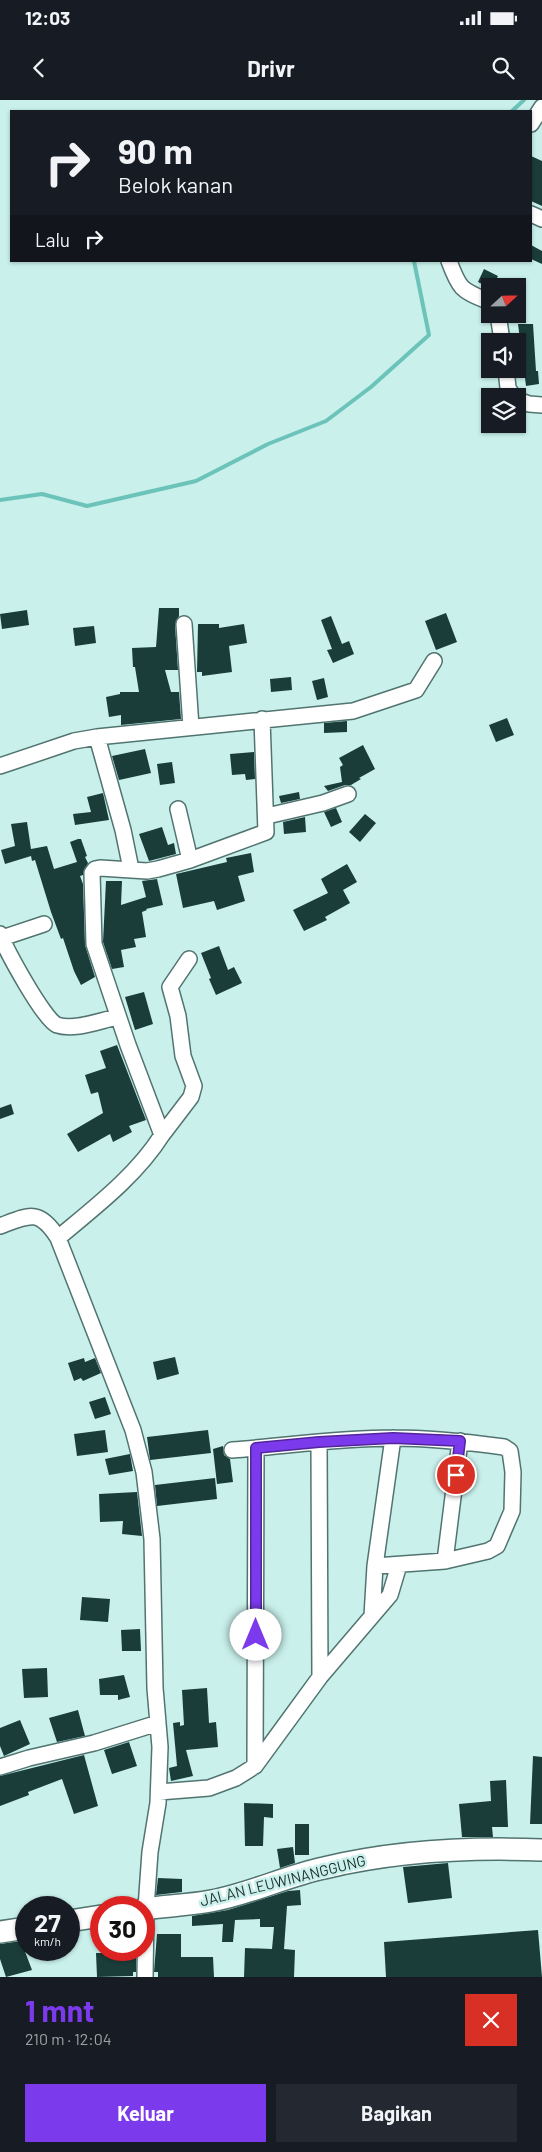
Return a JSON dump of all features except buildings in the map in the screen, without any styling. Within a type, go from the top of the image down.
[{"type":"main road","name":"JALAN LEUWINANGGUNG","points":[[155,1908],[211,1901],[269,1886],[323,1868],[366,1860],[415,1853],[488,1848],[542,1850]]},
{"type":"main road","points":[[0,1932],[15,1930]]},
{"type":"street","points":[[532,124],[542,107]]},
{"type":"street","points":[[449,262],[458,284],[465,291],[481,298]]},
{"type":"street","points":[[526,403],[542,405]]},
{"type":"street","points":[[184,624],[192,727]]},
{"type":"street","points":[[0,766],[74,740],[262,719],[350,712],[419,688],[434,661]]},
{"type":"street","points":[[162,1135],[118,1016],[93,941],[92,876],[97,868],[153,870],[190,860],[264,834],[267,829],[262,719]]},
{"type":"street","points":[[97,737],[123,830],[131,869]]},
{"type":"street","points":[[266,816],[323,803],[348,794]]},
{"type":"street","points":[[178,809],[190,860]]},
{"type":"street","points":[[44,924],[1,936],[28,986],[50,1020],[57,1024],[74,1026],[118,1016]]},
{"type":"street","points":[[58,1238],[107,1196],[139,1164],[194,1091],[183,1056],[178,1016],[170,987],[189,959]]},
{"type":"street","points":[[0,1226],[17,1220],[36,1217],[45,1220],[58,1238],[133,1430],[144,1472],[152,1539],[160,1747],[159,1792],[150,1852],[146,1896]]},
{"type":"street","points":[[372,1616],[375,1566],[393,1438]]},
{"type":"street","points":[[232,1450],[319,1442],[393,1438],[460,1441],[504,1448],[510,1451],[513,1472],[512,1511],[497,1546],[488,1551],[445,1561],[375,1566]]},
{"type":"street","points":[[445,1561],[460,1441]]},
{"type":"street","points":[[319,1442],[320,1677]]},
{"type":"street","points":[[255,1766],[256,1448]]},
{"type":"street","points":[[159,1792],[209,1788],[236,1778],[255,1766],[320,1677],[390,1595],[399,1565]]},
{"type":"street","points":[[0,1767],[29,1758],[94,1743],[158,1723]]},
{"type":"street","points":[[145,1961],[145,1977]]},
{"type":"waterway","points":[[513,110],[524,100]]},
{"type":"waterway","points":[[0,500],[42,494],[87,506],[196,481],[268,444],[326,421],[371,387],[429,335],[414,262]]},
{"type":"route","points":[[256,1635],[256,1448],[393,1438],[460,1441],[456,1475]]}]
